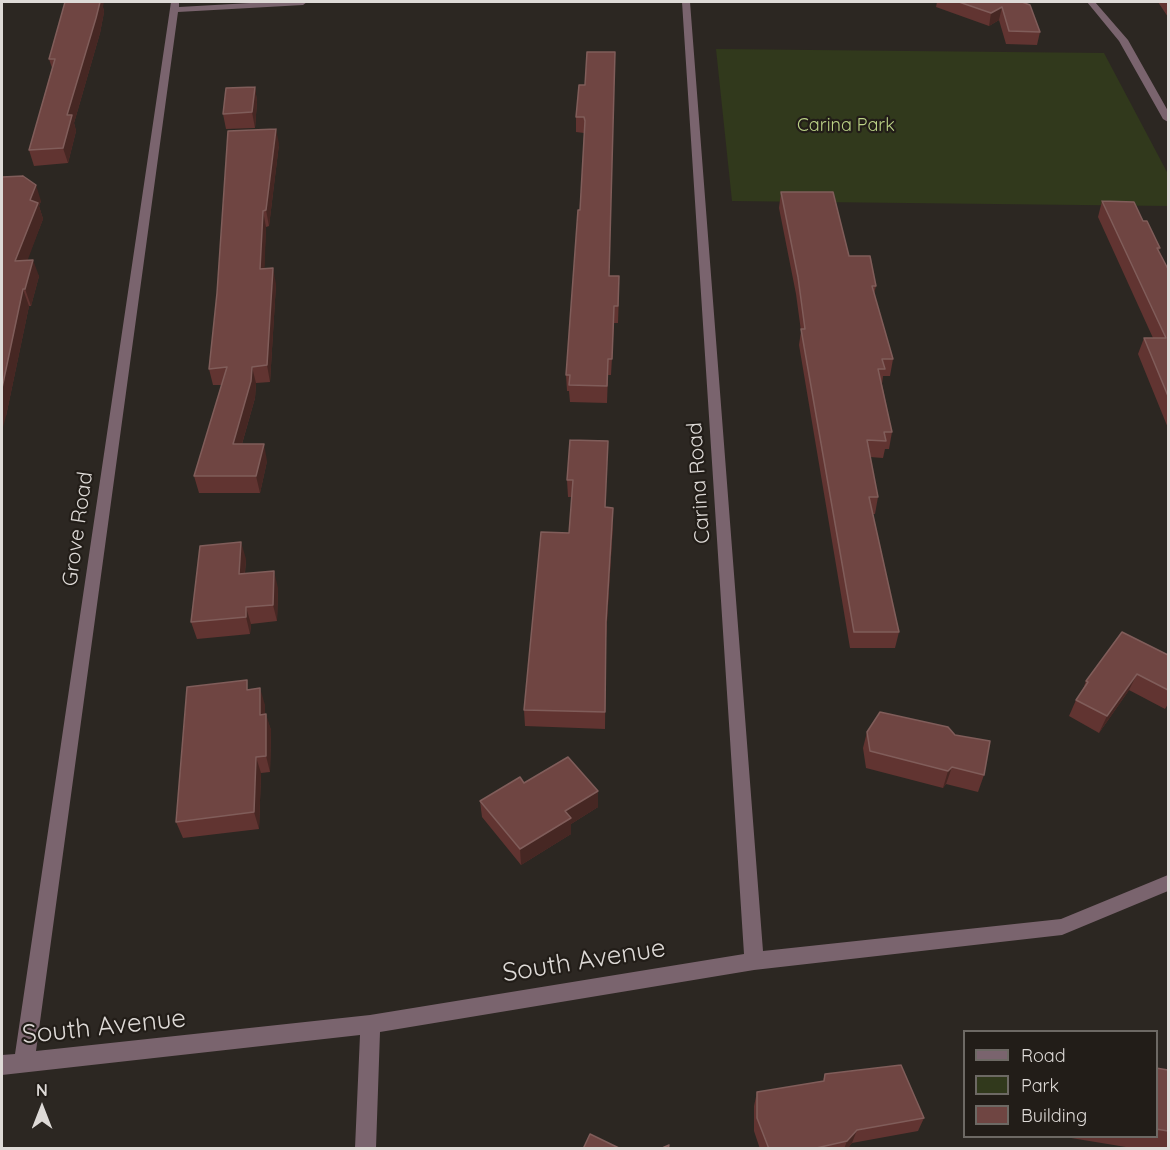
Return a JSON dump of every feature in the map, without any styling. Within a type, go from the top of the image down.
[{"type":"street","points":[[174,6],[303,2]]},
{"type":"street","name":"Carina Road","points":[[686,2],[754,961]]},
{"type":"street","points":[[1091,2],[1123,40],[1168,119]]},
{"type":"street","name":"Grove Road","points":[[24,1063],[174,6]]},
{"type":"street","name":"South Avenue","points":[[2,1065],[370,1024],[754,961],[1062,927],[1168,883]]},
{"type":"street","points":[[366,1149],[370,1024]]},
{"type":"green space","name":"Carina Park","points":[[716,49],[1104,53],[1168,174],[1168,206],[732,201]]},
{"type":"building","points":[[65,2],[100,2],[67,115],[72,115],[63,148],[29,150],[55,59],[49,59]]},
{"type":"building","points":[[959,2],[1022,2],[1030,5],[1040,32],[1009,31],[1002,7],[991,13]]},
{"type":"building","points":[[587,52],[615,52],[609,276],[619,276],[618,306],[614,306],[612,359],[608,359],[607,386],[569,385],[570,375],[566,375],[585,121],[584,117],[576,117],[579,85],[585,85]]},
{"type":"building","points":[[255,87],[252,112],[223,114],[226,88]]},
{"type":"building","points":[[276,129],[266,210],[263,211],[260,269],[273,268],[267,365],[252,367],[251,381],[233,444],[264,444],[256,476],[194,476],[227,367],[209,369],[217,293],[228,131]]},
{"type":"building","points":[[23,176],[36,185],[30,200],[38,203],[15,261],[33,260],[25,289],[23,289],[2,388],[2,177]]},
{"type":"building","points":[[781,192],[833,192],[849,256],[870,256],[876,286],[872,286],[893,359],[882,359],[885,369],[878,369],[892,432],[884,432],[886,441],[867,440],[878,497],[869,497],[899,632],[854,632],[801,329],[805,329],[798,277]]},
{"type":"building","points":[[1102,201],[1134,202],[1143,221],[1147,221],[1168,269],[1168,396],[1144,338],[1166,338]]},
{"type":"building","points":[[570,440],[608,441],[605,507],[613,508],[606,622],[605,712],[524,710],[541,532],[569,533],[573,480],[567,480]]},
{"type":"building","points":[[241,542],[239,574],[274,571],[273,605],[246,607],[246,617],[191,622],[200,546]]},
{"type":"building","points":[[1122,632],[1168,655],[1168,690],[1137,674],[1107,716],[1076,700],[1088,682],[1086,681]]},
{"type":"building","points":[[247,680],[247,690],[260,688],[260,715],[266,714],[266,756],[256,757],[254,812],[176,822],[187,687]]},
{"type":"building","points":[[880,712],[948,727],[955,735],[990,741],[984,775],[952,767],[948,771],[870,751],[867,732]]},
{"type":"building","points":[[568,757],[598,791],[565,811],[571,818],[520,849],[480,801],[520,777],[524,783]]},
{"type":"building","points":[[901,1065],[924,1118],[857,1130],[847,1141],[812,1149],[769,1149],[757,1118],[757,1092],[824,1081],[825,1074]]},
{"type":"building","points":[[1158,1068],[1168,1070],[1168,1131],[1158,1129]]},
{"type":"building","points":[[590,1134],[621,1149],[583,1149]]}]
